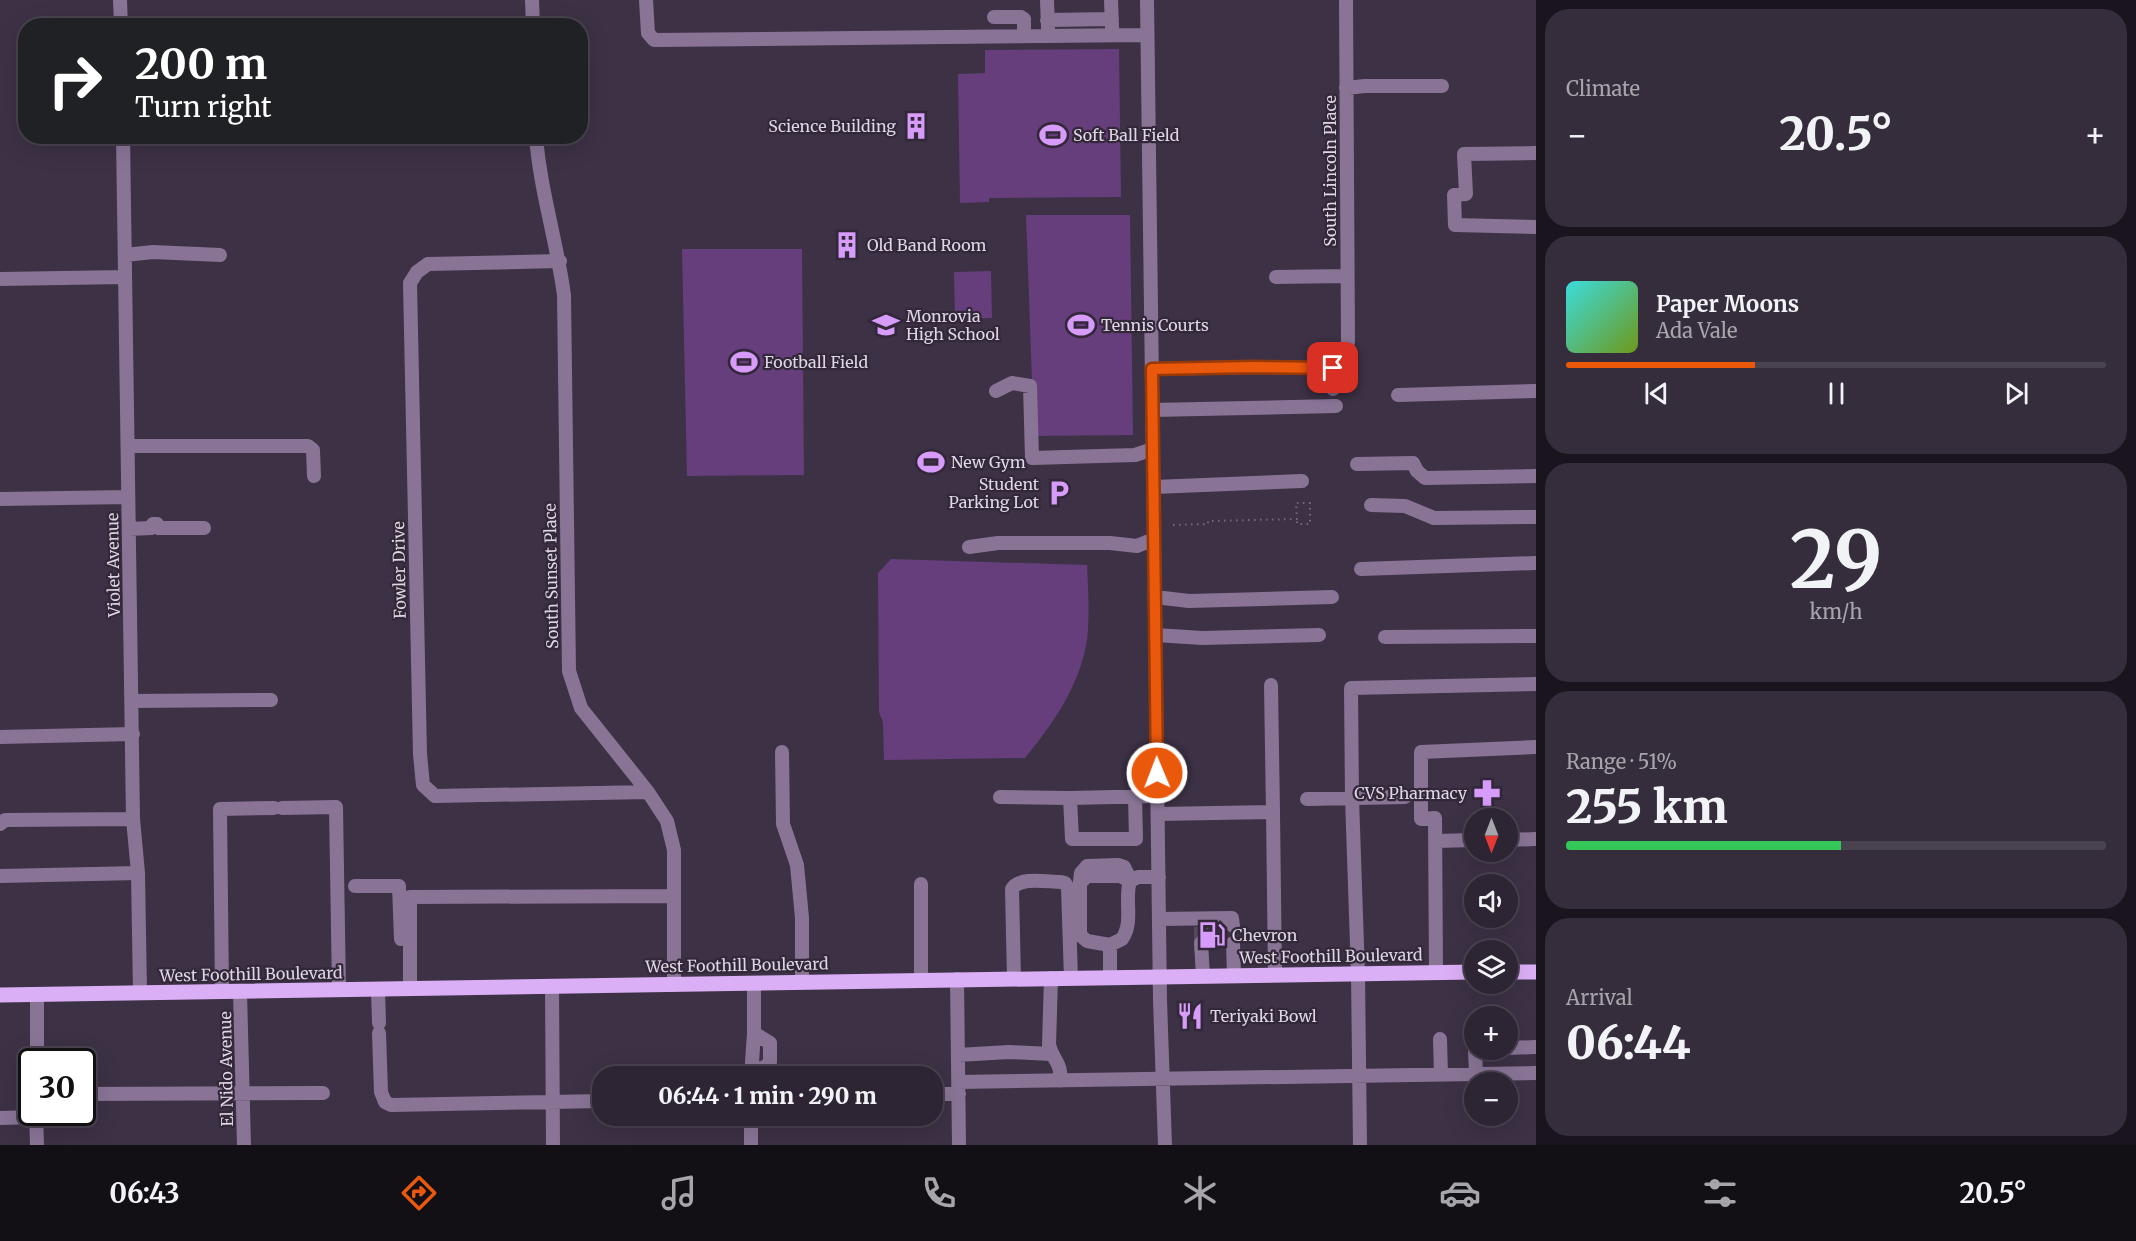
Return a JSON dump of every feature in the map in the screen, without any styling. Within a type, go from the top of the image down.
[{"type":"main road","name":"West Foothill Boulevard","points":[[0,995],[1464,972]]},
{"type":"main road","points":[[1518,972],[1536,972]]},
{"type":"street","points":[[120,0],[121,18]]},
{"type":"street","points":[[532,0],[533,18]]},
{"type":"street","points":[[646,0],[648,33],[654,40],[1148,35]]},
{"type":"street","points":[[1047,0],[1048,36]]},
{"type":"street","points":[[1111,0],[1112,35]]},
{"type":"street","points":[[1147,0],[1159,920],[1165,1145]]},
{"type":"street","name":"South Lincoln Place","points":[[1346,0],[1348,342]]},
{"type":"street","points":[[994,17],[1021,17],[1024,19],[1024,36]]},
{"type":"street","points":[[1047,20],[1112,19]]},
{"type":"street","points":[[1346,88],[1442,86]]},
{"type":"street","name":"Violet Avenue","points":[[123,144],[133,819],[138,873],[140,993]]},
{"type":"street","name":"South Sunset Place","points":[[537,144],[538,167],[560,261],[564,295],[569,671],[581,708],[648,792],[667,821],[674,850],[674,985]]},
{"type":"street","points":[[1536,153],[1464,154],[1466,194],[1454,195],[1455,225],[1536,226]]},
{"type":"street","points":[[125,255],[147,252],[220,255]]},
{"type":"street","name":"Fowler Drive","points":[[560,261],[428,264],[417,272],[410,283],[419,742],[423,785],[435,796],[648,792]]},
{"type":"street","points":[[1275,278],[1347,276]]},
{"type":"street","points":[[0,279],[125,277]]},
{"type":"street","points":[[1152,369],[1333,368],[1333,389]]},
{"type":"street","points":[[996,392],[1012,383],[1030,386],[1032,458],[1135,455],[1153,449]]},
{"type":"street","points":[[1398,396],[1536,391]]},
{"type":"street","points":[[1152,410],[1336,406]]},
{"type":"street","points":[[128,446],[308,446],[313,450],[314,476]]},
{"type":"street","points":[[1357,464],[1413,463],[1417,471],[1425,478],[1536,476]]},
{"type":"street","points":[[1154,487],[1302,481]]},
{"type":"street","points":[[0,499],[128,497]]},
{"type":"street","points":[[1371,505],[1406,506],[1424,515],[1450,519],[1536,517]]},
{"type":"street","points":[[129,529],[151,528],[153,524],[157,524],[159,528],[204,528]]},
{"type":"street","points":[[969,547],[998,543],[1110,543],[1137,546],[1154,539]]},
{"type":"street","points":[[1361,569],[1536,563]]},
{"type":"street","points":[[1155,597],[1189,601],[1332,597]]},
{"type":"street","points":[[1156,635],[1202,638],[1319,635]]},
{"type":"street","points":[[1385,637],[1536,636]]},
{"type":"street","points":[[1360,1145],[1358,974],[1352,798],[1352,688],[1536,684]]},
{"type":"street","points":[[1271,686],[1275,975]]},
{"type":"street","points":[[132,701],[271,700]]},
{"type":"street","points":[[0,737],[133,734]]},
{"type":"street","points":[[1436,973],[1435,818],[1421,819],[1421,752],[1536,747]]},
{"type":"street","points":[[782,752],[783,824],[797,866],[802,918],[802,981]]},
{"type":"street","points":[[1070,798],[1072,839],[1136,839],[1135,796]]},
{"type":"street","points":[[1000,797],[1158,796]]},
{"type":"street","points":[[1307,799],[1406,797]]},
{"type":"street","points":[[222,992],[220,809],[336,807],[339,990]]},
{"type":"street","points":[[1158,814],[1273,812]]},
{"type":"street","points":[[0,824],[4,820],[133,819]]},
{"type":"street","points":[[1518,840],[1536,839]]},
{"type":"street","points":[[1436,841],[1464,840]]},
{"type":"street","points":[[0,876],[138,873]]},
{"type":"street","points":[[1014,979],[1012,890],[1015,885],[1020,882],[1033,881],[1074,885],[1088,876],[1120,876],[1131,881]]},
{"type":"street","points":[[1074,885],[1080,935],[1088,941],[1110,945],[1122,939],[1127,932],[1127,890],[1131,881],[1138,877],[1159,877]]},
{"type":"street","points":[[921,884],[921,979]]},
{"type":"street","points":[[1071,978],[1074,885]]},
{"type":"street","points":[[355,886],[399,886],[406,989]]},
{"type":"street","points":[[406,989],[410,897],[674,896]]},
{"type":"street","points":[[1159,920],[1201,923],[1232,918],[1233,926]]},
{"type":"street","points":[[1201,943],[1203,976]]},
{"type":"street","points":[[1233,943],[1234,976]]},
{"type":"street","points":[[1110,945],[1110,977]]},
{"type":"street","points":[[1051,978],[1049,1045],[1051,1054],[1061,1070],[1060,1081]]},
{"type":"street","points":[[957,980],[959,1145]]},
{"type":"street","points":[[752,1066],[754,983]]},
{"type":"street","points":[[552,987],[553,1145]]},
{"type":"street","points":[[378,990],[381,1092],[384,1102],[391,1105],[592,1101]]},
{"type":"street","name":"El Nido Avenue","points":[[240,992],[244,1145]]},
{"type":"street","points":[[37,994],[37,1048]]},
{"type":"street","points":[[1440,1039],[1441,1075]]},
{"type":"street","points":[[1518,1048],[1536,1047]]},
{"type":"street","points":[[958,1055],[1010,1052],[1051,1054]]},
{"type":"street","points":[[1518,1073],[1536,1073]]},
{"type":"street","points":[[943,1092],[959,1088],[1060,1081],[1464,1074]]},
{"type":"street","points":[[96,1094],[323,1093]]},
{"type":"street","points":[[0,1118],[18,1116]]},
{"type":"street","points":[[36,1126],[37,1145]]},
{"type":"street","points":[[751,1126],[752,1145]]},
{"type":"path","points":[[1310,502],[1310,524],[1297,524],[1297,519],[1296,503],[1310,502]]},
{"type":"path","points":[[1173,525],[1208,524],[1208,521],[1297,519]]},
{"type":"shaded area","name":"Soft Ball Field","points":[[1119,49],[1121,197],[989,198],[989,202],[960,203],[958,74],[985,73],[985,50]]},
{"type":"shaded area","name":"Tennis Courts","points":[[1026,215],[1130,215],[1133,435],[1034,436]]},
{"type":"shaded area","name":"Football Field","points":[[682,249],[802,249],[804,475],[687,476]]},
{"type":"shaded area","points":[[991,271],[992,318],[955,319],[954,272]]},
{"type":"shaded area","points":[[891,559],[1087,565],[1087,640],[1078,673],[1055,718],[1025,758],[884,760],[883,722],[879,712],[878,573]]},
{"type":"tunnel","points":[[1201,927],[1201,943]]},
{"type":"place","name":"Science Building","points":[[916,126]]},
{"type":"place","name":"Soft Ball Field","points":[[1053,135]]},
{"type":"place","name":"Old Band Room","points":[[847,245]]},
{"type":"place","name":"Monrovia High School","points":[[886,325]]},
{"type":"place","name":"Tennis Courts","points":[[1081,325]]},
{"type":"place","name":"Football Field","points":[[744,362]]},
{"type":"place","name":"New Gym","points":[[931,462]]},
{"type":"place","name":"Student Parking Lot","points":[[1059,493]]},
{"type":"place","name":"CVS Pharmacy","points":[[1487,793]]},
{"type":"place","name":"Chevron","points":[[1212,935]]},
{"type":"place","name":"Teriyaki Bowl","points":[[1190,1016]]},
{"type":"route","points":[[1157,773],[1152,369],[1333,368]]}]
